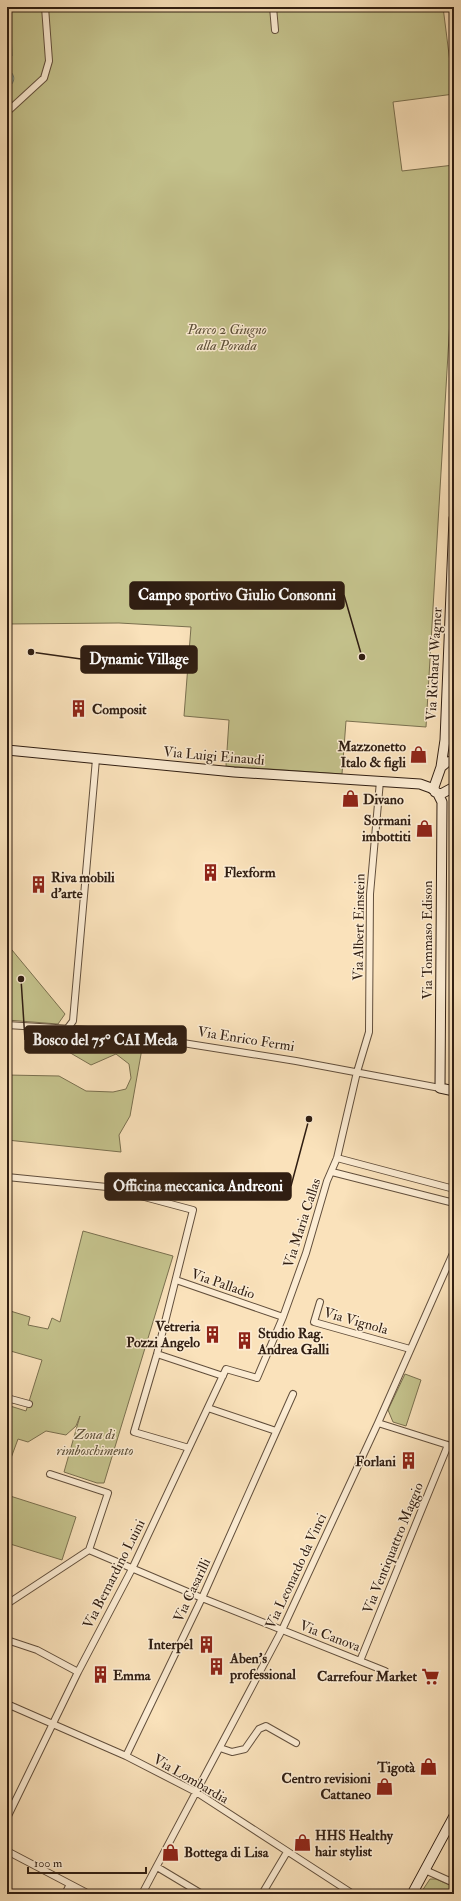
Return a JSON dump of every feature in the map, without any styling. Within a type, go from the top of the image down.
[{"type":"street","points":[[7,112],[44,78],[49,61],[45,7]]},
{"type":"street","points":[[273,7],[275,30]]},
{"type":"street","name":"Via Richard Wagner","points":[[437,792],[434,785],[441,768],[445,740],[454,518]]},
{"type":"street","name":"Via Richard Wagner","points":[[445,740],[454,757]]},
{"type":"street","name":"Via Luigi Einaudi","points":[[7,750],[234,772],[420,784],[437,792]]},
{"type":"street","points":[[67,1029],[73,1021],[96,759]]},
{"type":"street","points":[[420,784],[433,778],[447,762],[454,761]]},
{"type":"street","name":"Via Albert Einstein","points":[[357,1072],[369,1032],[370,894],[380,781]]},
{"type":"street","points":[[437,792],[443,793],[454,787]]},
{"type":"street","name":"Via Tommaso Edison","points":[[437,792],[442,802],[440,1088]]},
{"type":"street","name":"Via Enrico Fermi","points":[[7,1025],[104,1031],[296,1060],[454,1091]]},
{"type":"street","name":"Via Maria Callas","points":[[223,1376],[226,1369],[257,1378],[283,1317],[306,1253],[327,1181],[337,1158],[357,1072]]},
{"type":"street","points":[[337,1158],[454,1189]]},
{"type":"street","points":[[332,1172],[454,1202]]},
{"type":"street","name":"Via Palladio","points":[[7,1177],[107,1187],[193,1210],[176,1280],[283,1317]]},
{"type":"street","name":"Via Leonardo da Vinci","points":[[142,1894],[282,1630],[378,1423],[454,1251]]},
{"type":"street","points":[[176,1280],[157,1354],[134,1432],[189,1448]]},
{"type":"street","name":"Via Vignola","points":[[320,1302],[314,1322],[410,1349]]},
{"type":"street","points":[[157,1354],[223,1376]]},
{"type":"street","name":"Via Bernardino Luini","points":[[7,1818],[78,1672],[132,1569],[223,1376]]},
{"type":"street","name":"Via Casarilli","points":[[126,1756],[202,1598],[293,1394]]},
{"type":"street","points":[[7,1398],[29,1404]]},
{"type":"street","points":[[208,1408],[276,1431]]},
{"type":"street","points":[[378,1423],[451,1446]]},
{"type":"street","name":"Via Ventiquattro Maggio","points":[[360,1661],[451,1446]]},
{"type":"street","points":[[7,1604],[89,1550],[108,1493],[50,1474]]},
{"type":"street","name":"Via Canova","points":[[89,1550],[202,1598],[385,1671]]},
{"type":"street","points":[[7,1640],[37,1650],[78,1672]]},
{"type":"street","name":"Via Lombardia","points":[[7,1704],[126,1756],[196,1792],[353,1894]]},
{"type":"street","points":[[220,1748],[232,1752],[245,1749],[259,1729],[266,1726],[296,1743]]},
{"type":"street","points":[[412,1894],[454,1816]]},
{"type":"street","points":[[7,1851],[89,1894]]},
{"type":"street","points":[[262,1894],[287,1852]]},
{"type":"street","points":[[157,1867],[202,1894]]},
{"type":"street","points":[[425,1870],[454,1883]]},
{"type":"street","points":[[65,1894],[70,1884]]},
{"type":"green space","name":"Parco 2 Giugno alla Porada","points":[[7,7],[443,7],[454,94],[393,102],[402,171],[454,165],[454,252],[426,727],[346,721],[342,774],[226,766],[229,720],[184,716],[191,627],[119,623],[7,624]]},
{"type":"green space","points":[[7,944],[65,1014],[58,1024],[7,1020]]},
{"type":"green space","points":[[50,1034],[143,1043],[130,1116],[119,1135],[121,1152],[7,1140],[7,1075],[59,1076],[86,1091],[113,1092],[126,1089],[131,1078],[129,1064],[116,1054],[91,1065],[67,1051],[47,1050],[45,1037]]},
{"type":"green space","name":"Zona di rimboschimento","points":[[83,1231],[173,1256],[104,1483],[97,1483],[64,1472],[80,1416],[76,1426],[66,1435],[46,1431],[28,1442],[18,1439],[7,1469],[7,1405],[26,1411],[42,1360],[7,1350],[7,1310],[30,1317],[28,1325],[48,1329],[52,1318],[60,1322]]},
{"type":"green space","points":[[405,1374],[421,1380],[406,1426],[393,1422],[388,1410]]},
{"type":"green space","points":[[7,1495],[76,1517],[62,1560],[7,1543]]},
{"type":"green space","points":[[430,1879],[436,1879],[454,1887],[454,1894],[420,1894]]},
{"type":"shaded area","points":[[7,31],[11,31],[12,56],[7,57]]},
{"type":"shaded area","points":[[7,69],[12,73],[14,78],[12,84],[7,88]]},
{"type":"place","name":"Dynamic Village","points":[[31,652]]},
{"type":"place","name":"Campo sportivo Giulio Consonni","points":[[362,657]]},
{"type":"place","name":"Composit","points":[[79,709]]},
{"type":"place","name":"Mazzonetto Italo & figli","points":[[419,754]]},
{"type":"place","name":"Divano","points":[[350,799]]},
{"type":"place","name":"Sormani imbottiti","points":[[424,828]]},
{"type":"place","name":"Flexform","points":[[211,872]]},
{"type":"place","name":"Riva mobili d'arte","points":[[38,885]]},
{"type":"place","name":"Bosco del 75° CAI Meda","points":[[21,979]]},
{"type":"place","name":"Officina meccanica Andreoni","points":[[309,1119]]},
{"type":"place","name":"Vetreria Pozzi Angelo","points":[[213,1334]]},
{"type":"place","name":"Studio Rag. Andrea Galli","points":[[245,1341]]},
{"type":"place","name":"Forlani","points":[[409,1461]]},
{"type":"place","name":"Interpel","points":[[206,1644]]},
{"type":"place","name":"Aben's professional","points":[[217,1666]]},
{"type":"place","name":"Emma","points":[[100,1675]]},
{"type":"place","name":"Carrefour Market","points":[[430,1676]]},
{"type":"place","name":"Tigotà","points":[[428,1767]]},
{"type":"place","name":"Centro revisioni Cattaneo","points":[[384,1786]]},
{"type":"place","name":"HHS Healthy hair stylist","points":[[302,1843]]},
{"type":"place","name":"Bottega di Lisa","points":[[171,1852]]}]
